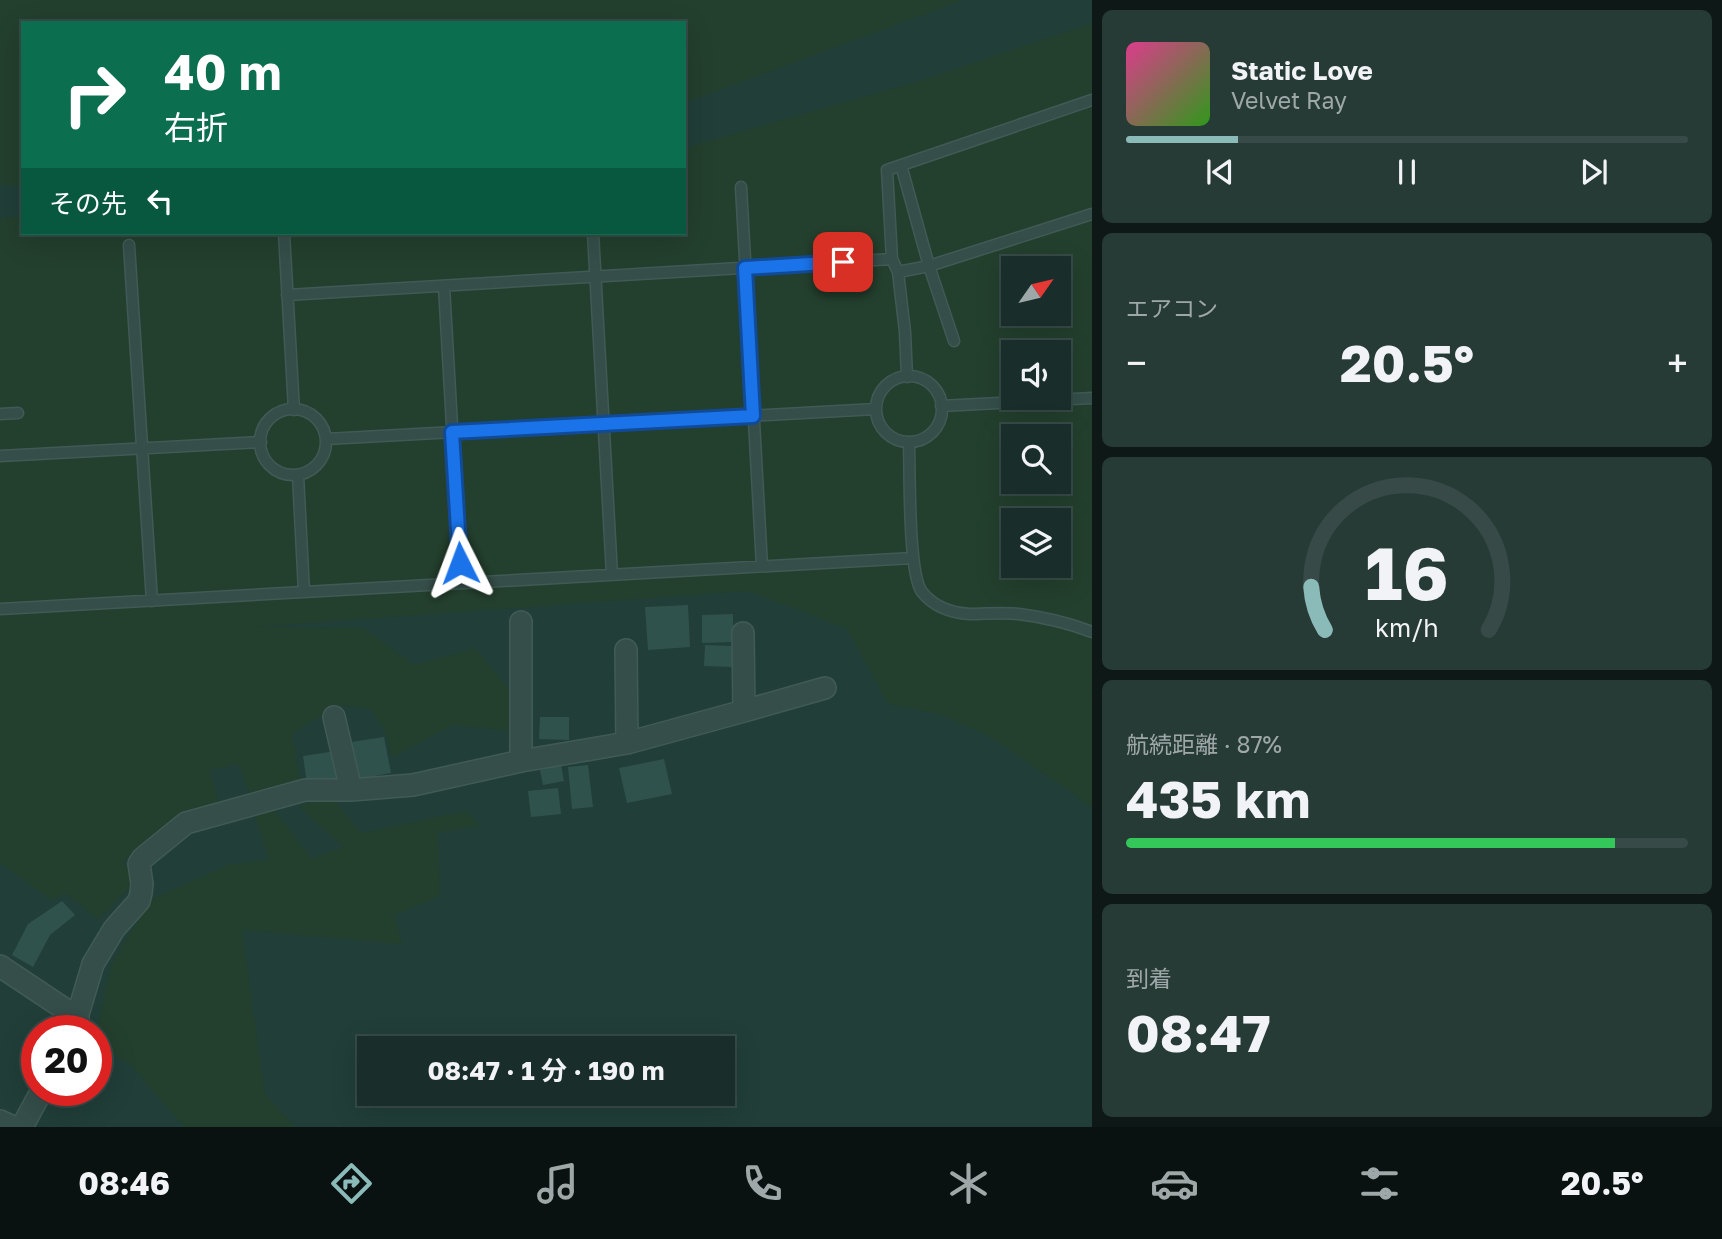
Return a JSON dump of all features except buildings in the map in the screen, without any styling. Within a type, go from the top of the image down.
[{"type":"street","points":[[521,622],[521,761]]},
{"type":"street","points":[[743,633],[744,711]]},
{"type":"street","points":[[626,650],[626,743]]},
{"type":"street","points":[[78,1015],[93,964],[114,929],[139,901],[142,884],[139,864],[186,823],[305,790],[351,790],[413,785],[521,761],[626,743],[825,688]]},
{"type":"street","points":[[334,717],[351,790]]},
{"type":"street","points":[[0,966],[63,1015]]},
{"type":"street","points":[[22,1127],[33,1106]]},
{"type":"street","points":[[0,1121],[13,1127]]},
{"type":"lane","points":[[907,377],[898,272],[892,259],[887,170],[1092,100]]},
{"type":"lane","points":[[901,165],[929,266],[954,341]]},
{"type":"lane","points":[[740,187],[762,566]]},
{"type":"lane","points":[[898,272],[929,266],[1092,214]]},
{"type":"lane","points":[[284,235],[294,410]]},
{"type":"lane","points":[[593,235],[612,575]]},
{"type":"lane","points":[[129,245],[152,601]]},
{"type":"lane","points":[[288,295],[892,259]]},
{"type":"lane","points":[[444,286],[461,583]]},
{"type":"lane","points":[[907,377],[929,383],[938,395],[941,406],[934,431],[921,440],[909,442],[899,441],[886,433],[878,420],[876,410],[878,398],[886,385],[907,377]]},
{"type":"lane","points":[[941,406],[1092,398]]},
{"type":"lane","points":[[294,410],[313,416],[323,428],[326,439],[326,450],[319,464],[298,475],[284,474],[271,466],[262,453],[261,442],[263,431],[271,418],[284,411],[294,410]]},
{"type":"lane","points":[[326,439],[876,410]]},
{"type":"lane","points":[[0,414],[18,413]]},
{"type":"lane","points":[[0,456],[261,442]]},
{"type":"lane","points":[[909,442],[913,558],[921,591],[931,601],[955,613],[1018,614],[1092,632]]},
{"type":"lane","points":[[298,475],[304,592]]},
{"type":"lane","points":[[0,595],[1,609],[913,558]]},
{"type":"green space","points":[[0,0],[963,0],[686,102],[686,21],[21,21],[21,184],[0,185]]},
{"type":"green space","points":[[1092,23],[1092,809],[989,736],[939,714],[888,704],[847,629],[748,591],[254,627],[363,628],[415,665],[475,648],[513,694],[513,731],[452,725],[391,758],[387,735],[371,709],[337,705],[292,734],[301,785],[251,797],[239,764],[210,770],[219,804],[190,809],[123,862],[135,882],[98,920],[66,893],[51,900],[0,863],[0,218],[21,216],[21,235],[686,235],[686,147],[930,78]]},
{"type":"green space","points":[[331,796],[361,833],[466,811],[480,826],[438,832],[440,896],[395,915],[402,944],[242,930],[265,1095],[295,1127],[184,1127],[130,1064],[112,1054],[112,1015],[100,1015],[111,965],[150,900],[229,865],[269,859],[254,813],[271,806],[312,859],[343,847],[299,806]]},
{"type":"route","points":[[460,563],[452,432],[753,416],[745,268],[843,262]]}]
